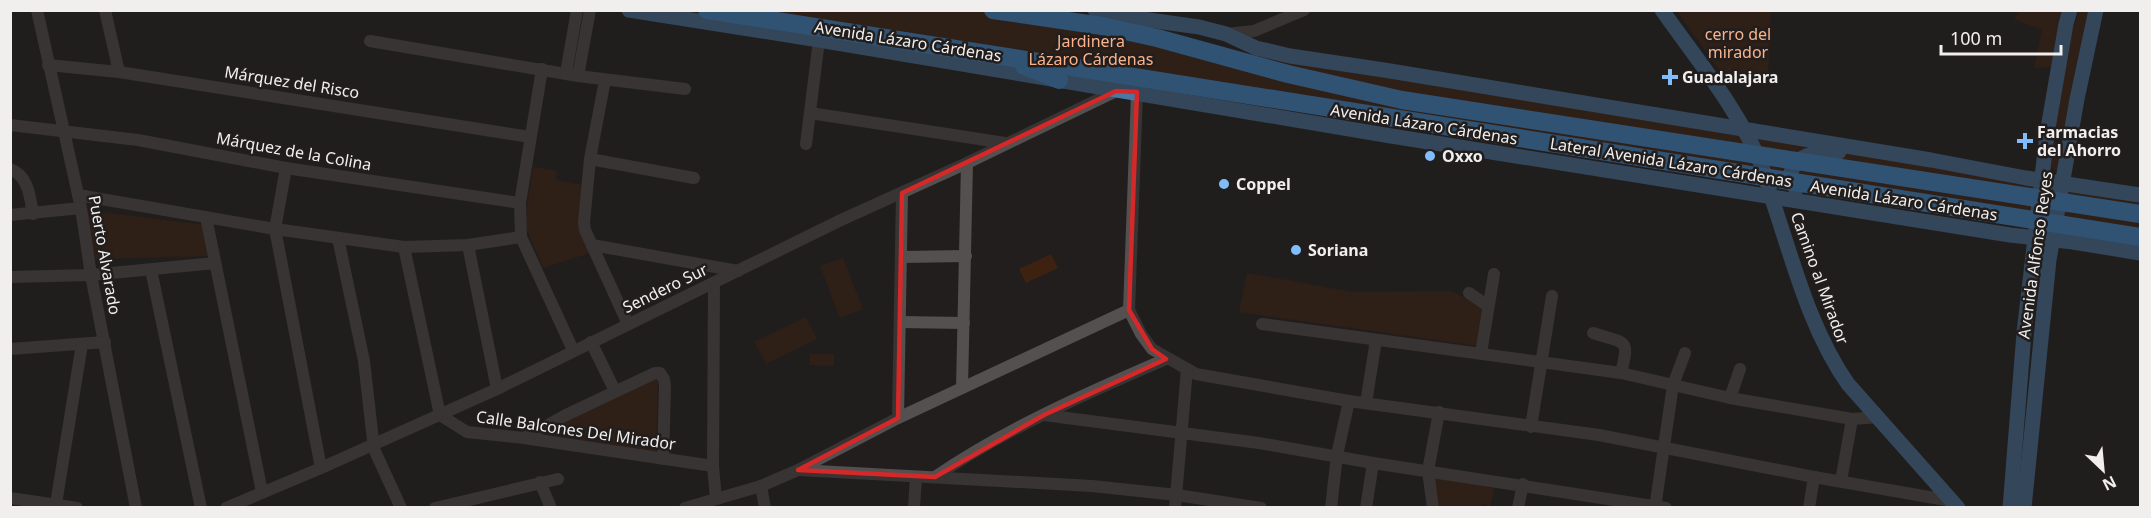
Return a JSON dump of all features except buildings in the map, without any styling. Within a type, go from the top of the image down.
[{"type":"highway","points":[[698,10],[742,29],[816,33]]},
{"type":"highway","name":"Avenida Lázaro Cárdenas","points":[[707,10],[816,33],[997,55],[2140,237]]},
{"type":"highway","name":"Avenida Lázaro Cárdenas","points":[[993,10],[1102,26],[1157,38],[1288,74],[1402,100],[2140,214]]},
{"type":"highway","points":[[1064,21],[1121,16]]},
{"type":"highway","points":[[997,55],[1059,80]]},
{"type":"main road","points":[[629,10],[742,29]]},
{"type":"main road","points":[[1095,10],[1226,34],[1256,48],[1290,56],[2140,195]]},
{"type":"main road","name":"Camino al Mirador","points":[[1662,10],[1746,130],[1762,166],[1825,346],[1848,384],[1955,504]]},
{"type":"main road","name":"Avenida Alfonso Reyes","points":[[2010,507],[2024,333],[2047,134],[2070,10]]},
{"type":"main road","name":"Avenida Alfonso Reyes","points":[[2024,507],[2049,260],[2096,10]]},
{"type":"main road","name":"Lateral Avenida Lázaro Cárdenas","points":[[816,33],[1116,91],[1137,92],[1373,133],[2140,253]]},
{"type":"main road","points":[[1671,179],[1707,175],[1719,167],[1722,160],[1716,142],[1701,129],[1673,118]]},
{"type":"main road","points":[[2047,134],[2058,140],[2071,139]]},
{"type":"main road","points":[[1825,204],[1795,188],[1791,171],[1796,162],[1814,153],[1869,150]]},
{"type":"main road","points":[[1977,229],[1995,216],[2000,204],[1998,190],[1978,170]]},
{"type":"main road","points":[[2102,247],[2081,231],[2078,212],[2085,198],[2092,193],[2109,190]]},
{"type":"main road","points":[[2010,234],[2026,247],[2033,262]]},
{"type":"main road","points":[[2049,260],[2073,242]]},
{"type":"street","name":"Puerto Alvarado","points":[[37,10],[80,202],[91,275],[136,507]]},
{"type":"street","points":[[105,10],[119,72]]},
{"type":"street","points":[[566,73],[577,10]]},
{"type":"street","points":[[578,76],[590,10]]},
{"type":"street","points":[[1226,34],[1254,32],[1304,10]]},
{"type":"street","points":[[806,144],[816,33]]},
{"type":"street","points":[[370,41],[578,76],[685,89]]},
{"type":"street","name":"Márquez del Risco","points":[[48,65],[119,72],[530,137]]},
{"type":"street","points":[[542,69],[520,203],[521,237],[573,350]]},
{"type":"street","points":[[605,80],[590,159],[584,215],[585,230],[628,324]]},
{"type":"street","name":"Sendero Sur","points":[[226,507],[321,468],[497,389],[573,350],[1116,91]]},
{"type":"street","points":[[1137,92],[1129,310],[1152,350],[1166,359],[1202,375],[1349,401],[1589,433],[1955,504]]},
{"type":"street","points":[[810,113],[1005,143]]},
{"type":"street","name":"Márquez de la Colina","points":[[10,125],[138,140],[286,168],[520,203]]},
{"type":"street","points":[[590,159],[694,178]]},
{"type":"street","points":[[962,388],[966,163]]},
{"type":"street","points":[[286,168],[275,229],[321,468]]},
{"type":"street","points":[[10,170],[20,174],[26,185],[33,214]]},
{"type":"street","points":[[898,418],[902,193]]},
{"type":"street","points":[[10,215],[33,214],[80,202],[206,217],[404,247],[468,245],[521,237]]},
{"type":"street","points":[[206,217],[262,492]]},
{"type":"street","points":[[338,238],[364,360],[373,443],[376,455],[401,507]]},
{"type":"street","points":[[468,245],[497,389]]},
{"type":"street","points":[[592,245],[738,271]]},
{"type":"street","points":[[404,247],[440,415]]},
{"type":"street","points":[[901,257],[966,256]]},
{"type":"street","points":[[10,277],[91,275],[215,263]]},
{"type":"street","points":[[151,270],[201,507]]},
{"type":"street","points":[[1481,353],[1494,274]]},
{"type":"street","points":[[714,283],[713,466],[716,500]]},
{"type":"street","points":[[1468,293],[1488,306]]},
{"type":"street","points":[[1531,427],[1552,296]]},
{"type":"street","points":[[685,507],[761,486],[798,470],[898,418],[1129,310]]},
{"type":"street","points":[[900,322],[964,323]]},
{"type":"street","points":[[1262,324],[1621,373],[1730,398],[1852,419],[1879,417]]},
{"type":"street","points":[[1593,333],[1626,345],[1627,350],[1621,373]]},
{"type":"street","points":[[1366,403],[1376,340]]},
{"type":"street","points":[[11,353],[105,342]]},
{"type":"street","points":[[591,342],[615,391]]},
{"type":"street","points":[[56,504],[82,344]]},
{"type":"street","points":[[1044,415],[1337,455],[1373,463],[1523,484],[1659,507],[1664,447],[1673,385],[1685,353]]},
{"type":"street","points":[[935,477],[978,449],[1044,415],[1166,359]]},
{"type":"street","points":[[1176,501],[1187,369]]},
{"type":"street","points":[[1730,398],[1740,369]]},
{"type":"street","points":[[524,438],[655,373],[663,375],[665,386],[663,459]]},
{"type":"street","points":[[1331,507],[1337,455],[1349,401]]},
{"type":"street","points":[[1433,507],[1428,471],[1439,412]]},
{"type":"street","name":"Calle Balcones Del Mirador","points":[[440,415],[467,432],[524,438],[713,466]]},
{"type":"street","points":[[1841,481],[1852,419]]},
{"type":"street","points":[[1366,507],[1373,463]]},
{"type":"street","points":[[798,470],[1092,486],[1176,501],[1261,507]]},
{"type":"street","points":[[914,507],[916,477]]},
{"type":"street","points":[[1809,507],[1814,477]]},
{"type":"street","points":[[435,507],[558,478]]},
{"type":"street","points":[[540,482],[551,507]]},
{"type":"street","points":[[1518,507],[1523,484]]},
{"type":"street","points":[[761,486],[765,507]]},
{"type":"street","points":[[14,501],[77,507]]},
{"type":"highlighted area","points":[[1116,91],[1137,92],[1129,310],[1152,349],[1166,359],[1044,415],[935,477],[798,470],[898,418],[902,193]]},
{"type":"green space","name":"Jardinera Lázaro Cárdenas","points":[[995,10],[1268,58],[2140,197],[2140,242],[699,11]]},
{"type":"green space","name":"cerro del mirador","points":[[1677,11],[1771,11],[1768,77],[1723,76]]},
{"type":"green space","points":[[2019,11],[2064,11],[2052,67],[2034,68],[2042,30],[2014,19]]},
{"type":"green space","points":[[2079,11],[2092,11],[2067,130],[2060,134],[2055,128],[2071,35]]},
{"type":"green space","points":[[2052,140],[2059,144],[2065,142],[2059,170],[2047,168]]},
{"type":"green space","points":[[533,167],[557,171],[556,180],[584,185],[580,220],[590,253],[543,268],[527,230],[526,214]]},
{"type":"green space","points":[[84,210],[206,225],[211,256],[95,259]]},
{"type":"green space","points":[[1051,254],[1058,268],[1026,283],[1019,269]]},
{"type":"green space","points":[[843,258],[863,309],[840,318],[820,266]]},
{"type":"green space","points":[[1247,273],[1353,292],[1452,291],[1485,309],[1478,346],[1239,312]]},
{"type":"green space","points":[[806,317],[817,339],[766,364],[754,342]]},
{"type":"green space","points":[[810,354],[834,354],[834,366],[810,365]]},
{"type":"green space","points":[[658,378],[656,453],[538,434]]},
{"type":"green space","points":[[1434,477],[1494,488],[1490,507],[1484,504],[1480,507],[1439,507]]},
{"type":"place","name":"Guadalajara","points":[[1670,77]]},
{"type":"place","name":"Farmacias del Ahorro","points":[[2025,141]]},
{"type":"place","name":"Oxxo","points":[[1430,156]]},
{"type":"place","name":"Coppel","points":[[1224,184]]},
{"type":"place","name":"Soriana","points":[[1296,250]]}]
